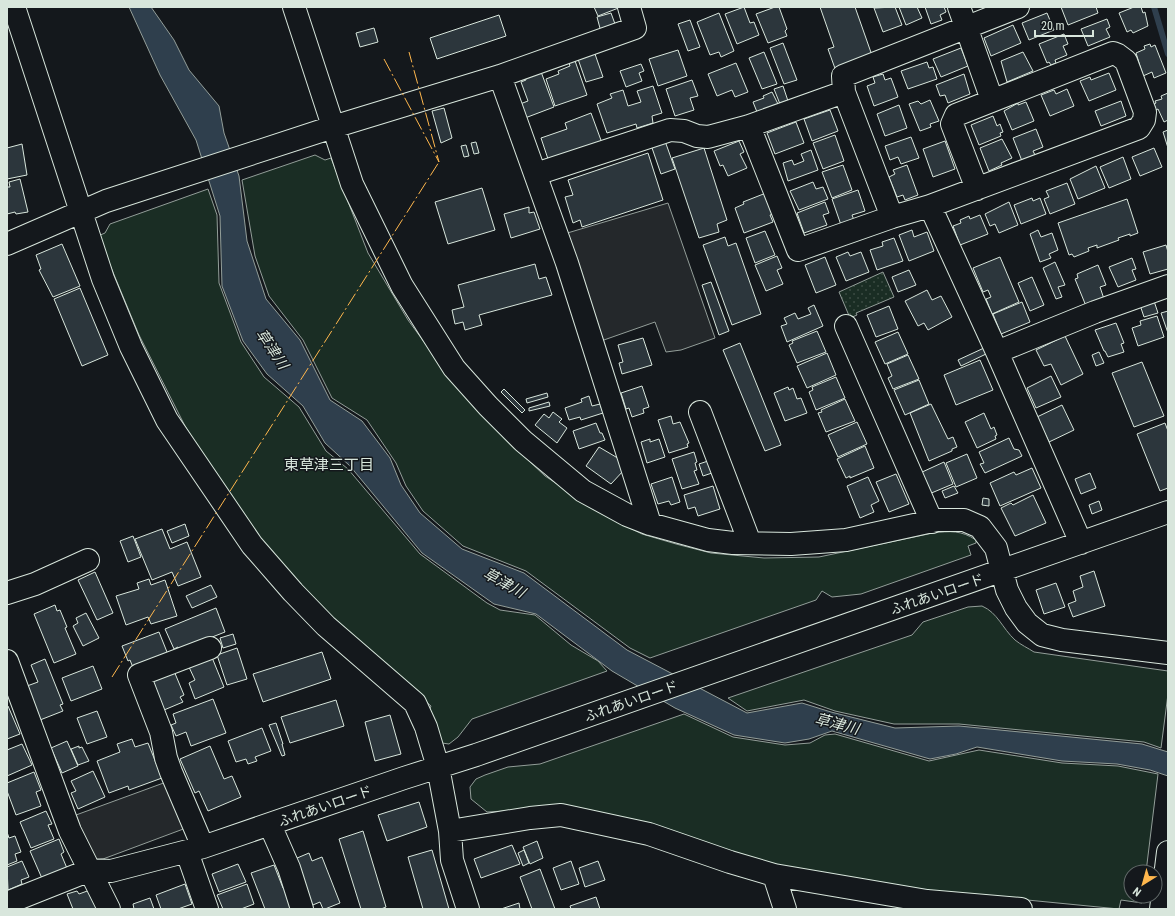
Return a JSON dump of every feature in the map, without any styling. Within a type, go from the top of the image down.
[{"type":"street","points":[[14,7],[103,279],[131,347],[167,420],[252,545],[293,592],[331,631],[416,703],[426,727],[438,767],[450,831],[452,860],[468,909]]},
{"type":"street","points":[[294,7],[352,184],[399,279],[425,323],[454,368],[498,416],[523,441],[583,492],[650,524],[708,540],[791,544],[846,540],[932,522],[952,519],[964,520],[980,527],[996,548],[1007,590],[1016,608],[1027,623],[1042,635],[1062,640],[1168,653]]},
{"type":"street","points":[[7,244],[106,201],[306,135],[500,76],[635,28],[629,7]]},
{"type":"street","points":[[892,216],[844,92],[843,76],[962,17],[1018,7]]},
{"type":"street","points":[[962,17],[992,100]]},
{"type":"street","points":[[749,126],[798,250],[892,216],[930,206],[977,189],[1139,128],[1144,120],[1145,112],[1126,61],[1118,55],[1113,54],[956,115],[952,124],[977,189]]},
{"type":"street","points":[[500,76],[567,264],[650,524]]},
{"type":"street","points":[[536,174],[670,130],[684,131],[697,136],[708,137],[749,126],[844,92]]},
{"type":"street","points":[[930,206],[998,352],[1081,543]]},
{"type":"street","points":[[998,352],[1095,312],[1168,286]]},
{"type":"street","points":[[846,326],[932,522]]},
{"type":"street","points":[[700,412],[750,543]]},
{"type":"street","name":"ふれあいロード","points":[[90,870],[111,871],[195,850],[511,743],[1168,512]]},
{"type":"street","points":[[7,593],[35,584],[88,560]]},
{"type":"street","points":[[207,909],[195,850],[166,758],[161,732],[139,675],[210,648]]},
{"type":"street","points":[[7,661],[70,831],[109,909]]},
{"type":"street","points":[[450,831],[530,818],[562,815],[649,834],[730,862],[774,875],[928,905],[1020,909]]},
{"type":"street","points":[[270,825],[289,868],[302,909]]},
{"type":"street","points":[[1161,908],[1168,852]]},
{"type":"street","points":[[7,903],[90,870]]},
{"type":"street","points":[[774,875],[785,909]]},
{"type":"green space","points":[[315,155],[325,160],[331,158],[368,253],[408,320],[449,376],[509,442],[545,476],[608,517],[642,534],[711,553],[764,558],[819,557],[933,533],[950,532],[965,534],[976,540],[976,543],[968,546],[971,555],[861,594],[832,597],[822,591],[816,600],[650,658],[630,648],[526,571],[463,546],[423,511],[406,486],[396,463],[367,420],[332,398],[303,340],[269,296],[255,256],[242,180]]},
{"type":"green space","points":[[208,189],[217,215],[219,283],[241,342],[264,377],[299,407],[326,451],[348,469],[420,554],[487,603],[500,610],[535,615],[571,645],[598,661],[607,671],[472,719],[458,737],[449,744],[442,743],[429,711],[431,706],[312,600],[260,540],[231,500],[185,426],[139,335],[98,236],[105,233],[110,224]]},
{"type":"green space","points":[[883,272],[894,297],[856,313],[857,315],[850,318],[839,292]]},
{"type":"green space","points":[[982,606],[996,617],[1015,640],[1034,652],[1168,671],[1168,694],[1161,748],[1144,742],[959,724],[894,724],[835,711],[804,700],[747,711],[728,698],[912,635],[923,622],[968,607]]},
{"type":"green space","points":[[684,714],[733,737],[785,745],[810,743],[825,735],[835,734],[929,761],[979,750],[1062,763],[1118,766],[1158,774],[1147,864],[1123,864],[1123,900],[1121,900],[1119,909],[915,889],[809,873],[556,808],[487,812],[471,799],[470,787],[476,779],[508,767],[540,764]]},
{"type":"shaded area","points":[[668,203],[715,338],[681,350],[666,352],[655,322],[601,341],[564,234]]},
{"type":"shaded area","points":[[169,781],[186,828],[103,859],[96,860],[91,856],[76,815]]},
{"type":"water","name":"草津川","points":[[129,7],[151,7],[174,40],[189,70],[219,106],[224,133],[239,176],[247,241],[266,299],[300,340],[330,400],[362,421],[390,458],[401,485],[420,513],[462,549],[524,573],[627,650],[747,713],[802,703],[895,728],[959,726],[1142,744],[1168,752],[1168,776],[1150,770],[1117,764],[1062,761],[977,747],[956,754],[930,759],[832,731],[809,739],[785,743],[734,735],[675,708],[612,671],[536,614],[494,604],[422,553],[350,466],[325,443],[303,406],[267,374],[243,341],[222,286],[220,216],[196,140],[160,75]]},
{"type":"building","points":[[594,7],[621,7],[598,16]]},
{"type":"building","points":[[744,7],[750,23],[754,22],[759,35],[737,44],[725,14]]},
{"type":"building","points":[[779,7],[787,29],[785,31],[787,36],[768,43],[756,14]]},
{"type":"building","points":[[820,7],[855,7],[874,61],[837,74],[828,49],[834,47]]},
{"type":"building","points":[[895,7],[902,25],[883,32],[874,8]]},
{"type":"building","points":[[899,7],[917,7],[922,18],[906,25]]},
{"type":"building","points":[[925,7],[944,7],[946,12],[940,15],[942,20],[931,24]]},
{"type":"building","points":[[1061,7],[1096,7],[1098,13],[1068,25]]},
{"type":"building","points":[[1134,7],[1141,7],[1143,13],[1145,12],[1148,26],[1133,33],[1131,30],[1127,32],[1119,13]]},
{"type":"building","points":[[611,13],[615,24],[601,32],[597,17]]},
{"type":"building","points":[[719,13],[734,51],[721,57],[719,52],[710,55],[697,22]]},
{"type":"building","points":[[1047,13],[1054,30],[1029,40],[1022,23]]},
{"type":"building","points":[[499,15],[506,36],[437,59],[430,38]]},
{"type":"building","points":[[1107,19],[1110,27],[1106,29],[1110,37],[1088,46],[1081,29]]},
{"type":"building","points":[[690,20],[700,47],[688,51],[678,24]]},
{"type":"building","points":[[1013,25],[1021,43],[991,56],[984,38]]},
{"type":"building","points":[[374,28],[378,42],[360,47],[356,33]]},
{"type":"building","points":[[1064,34],[1068,44],[1063,46],[1067,55],[1055,60],[1056,63],[1051,65],[1049,62],[1047,63],[1039,44]]},
{"type":"building","points":[[783,43],[797,80],[784,84],[770,48]]},
{"type":"building","points":[[1150,44],[1151,47],[1155,45],[1166,73],[1154,78],[1152,72],[1143,76],[1136,53],[1145,49],[1144,46]]},
{"type":"building","points":[[961,48],[968,66],[941,77],[933,59]]},
{"type":"building","points":[[678,50],[687,76],[658,86],[649,59]]},
{"type":"building","points":[[764,52],[777,84],[762,89],[749,58]]},
{"type":"building","points":[[1023,52],[1033,71],[1007,82],[1001,61]]},
{"type":"building","points":[[595,54],[603,77],[586,82],[578,59]]},
{"type":"building","points":[[574,58],[587,95],[555,106],[546,79],[559,74],[558,71],[570,66],[568,60]]},
{"type":"building","points":[[927,62],[929,68],[933,67],[937,79],[908,89],[901,71]]},
{"type":"building","points":[[736,63],[748,92],[735,97],[732,90],[717,96],[708,74]]},
{"type":"building","points":[[641,64],[644,71],[639,73],[642,81],[626,87],[620,71]]},
{"type":"building","points":[[540,69],[554,107],[525,118],[520,104],[528,101],[521,82],[526,80],[524,74]]},
{"type":"building","points":[[1109,73],[1116,90],[1089,101],[1080,81],[1090,77],[1091,80]]},
{"type":"building","points":[[883,74],[885,80],[891,78],[898,97],[874,106],[867,86],[875,83],[873,77]]},
{"type":"building","points":[[964,74],[970,94],[948,103],[945,95],[940,96],[936,85]]},
{"type":"building","points":[[692,80],[698,96],[690,98],[694,110],[675,116],[666,89]]},
{"type":"building","points":[[653,86],[662,113],[652,116],[653,123],[637,128],[636,124],[607,133],[597,104],[612,98],[610,94],[623,90],[628,106],[641,102],[637,91]]},
{"type":"building","points":[[783,86],[788,101],[780,104],[774,89]]},
{"type":"building","points":[[1067,89],[1074,106],[1050,116],[1041,95],[1054,90],[1056,94]]},
{"type":"building","points":[[772,92],[778,104],[757,112],[753,102],[764,98],[763,96]]},
{"type":"building","points":[[1168,93],[1168,120],[1164,122],[1154,104],[1156,103],[1155,101],[1162,99],[1161,96]]},
{"type":"building","points":[[930,100],[939,121],[930,124],[931,127],[920,131],[909,104],[918,101],[921,104]]},
{"type":"building","points":[[1121,101],[1126,116],[1101,126],[1095,111]]},
{"type":"building","points":[[1026,102],[1034,121],[1012,130],[1004,111],[1018,103],[1018,105]]},
{"type":"building","points":[[899,105],[907,128],[885,136],[877,114]]},
{"type":"building","points":[[444,108],[452,138],[441,143],[432,111]]},
{"type":"building","points":[[830,110],[838,131],[812,141],[804,119]]},
{"type":"building","points":[[591,113],[602,143],[549,162],[541,138],[567,129],[565,123]]},
{"type":"building","points":[[993,116],[997,126],[1000,124],[1003,132],[1000,133],[1001,136],[979,145],[971,125]]},
{"type":"building","points":[[796,122],[804,143],[775,154],[767,133]]},
{"type":"building","points":[[1036,129],[1043,147],[1033,151],[1035,155],[1022,161],[1013,138]]},
{"type":"building","points":[[1168,130],[1168,148],[1163,132]]},
{"type":"building","points":[[835,135],[844,161],[823,169],[813,143]]},
{"type":"building","points":[[911,137],[919,158],[901,164],[898,157],[890,160],[885,146]]},
{"type":"building","points":[[1002,139],[1012,158],[989,171],[980,148]]},
{"type":"building","points":[[665,141],[675,169],[661,174],[651,145]]},
{"type":"building","points":[[739,141],[744,152],[740,154],[747,168],[728,176],[723,165],[720,166],[714,151]]},
{"type":"building","points":[[945,141],[955,169],[933,177],[923,149]]},
{"type":"building","points":[[476,142],[479,153],[474,154],[471,143]]},
{"type":"building","points":[[22,144],[27,175],[7,179],[7,148]]},
{"type":"building","points":[[466,145],[469,156],[464,157],[461,146]]},
{"type":"building","points":[[704,148],[727,220],[717,224],[719,232],[699,238],[672,158]]},
{"type":"building","points":[[1154,148],[1162,167],[1140,176],[1132,157]]},
{"type":"building","points":[[811,150],[818,170],[788,181],[783,163],[792,160],[794,165],[804,161],[801,154]]},
{"type":"building","points":[[648,153],[663,200],[582,227],[580,220],[573,223],[565,197],[573,195],[568,180]]},
{"type":"building","points":[[1123,157],[1131,179],[1109,188],[1100,167]]},
{"type":"building","points":[[843,165],[852,190],[832,198],[822,172]]},
{"type":"building","points":[[907,165],[918,195],[905,200],[903,195],[897,197],[889,177],[895,174],[893,170]]},
{"type":"building","points":[[1096,166],[1105,188],[1078,199],[1070,179]]},
{"type":"building","points":[[20,179],[28,212],[16,214],[15,212],[7,214],[7,187],[10,187],[9,182]]},
{"type":"building","points":[[813,182],[816,189],[823,187],[828,199],[799,210],[790,191]]},
{"type":"building","points":[[1067,183],[1075,204],[1050,214],[1044,199],[1049,197],[1046,191]]},
{"type":"building","points":[[482,188],[495,230],[448,244],[435,202]]},
{"type":"building","points":[[858,190],[865,211],[852,215],[854,220],[841,225],[832,199]]},
{"type":"building","points":[[766,193],[774,214],[770,215],[773,222],[744,233],[735,208],[744,204],[743,202]]},
{"type":"building","points":[[1032,198],[1033,201],[1040,198],[1046,214],[1021,224],[1014,205]]},
{"type":"building","points":[[1127,199],[1138,233],[1118,238],[1119,240],[1097,248],[1097,245],[1088,248],[1089,251],[1074,257],[1072,254],[1069,255],[1058,223]]},
{"type":"building","points":[[825,202],[829,213],[823,215],[827,225],[804,233],[797,213]]},
{"type":"building","points":[[1009,202],[1018,225],[999,233],[995,224],[990,226],[985,214]]},
{"type":"building","points":[[529,207],[529,213],[534,212],[540,229],[511,238],[504,214]]},
{"type":"building","points":[[980,215],[988,234],[960,245],[953,226],[961,223],[960,220],[969,216],[970,219]]},
{"type":"building","points":[[912,230],[914,237],[927,232],[934,251],[909,261],[899,235]]},
{"type":"building","points":[[1038,230],[1041,237],[1052,233],[1058,250],[1049,254],[1051,258],[1040,262],[1030,234]]},
{"type":"building","points":[[765,231],[775,255],[755,263],[746,238]]},
{"type":"building","points":[[725,237],[728,246],[736,243],[761,314],[732,325],[703,245]]},
{"type":"building","points":[[894,238],[903,261],[877,270],[870,250],[883,246],[882,242]]},
{"type":"building","points":[[62,244],[80,286],[53,297],[39,270],[41,269],[36,255]]},
{"type":"building","points":[[1166,245],[1168,252],[1168,269],[1150,274],[1143,252]]},
{"type":"building","points":[[848,252],[850,256],[861,252],[869,272],[846,281],[836,257]]},
{"type":"building","points":[[777,256],[782,268],[777,270],[783,284],[766,291],[755,265]]},
{"type":"building","points":[[825,257],[836,285],[816,293],[805,265]]},
{"type":"building","points":[[1000,257],[1019,302],[992,314],[986,299],[991,297],[988,290],[983,292],[973,268]]},
{"type":"building","points":[[1132,258],[1136,269],[1132,270],[1136,280],[1118,287],[1109,267]]},
{"type":"building","points":[[1055,262],[1065,285],[1058,287],[1062,297],[1056,299],[1043,268]]},
{"type":"building","points":[[535,264],[539,279],[546,277],[552,295],[479,315],[482,325],[465,330],[463,322],[455,324],[452,310],[464,307],[458,285]]},
{"type":"building","points":[[1098,265],[1106,285],[1100,287],[1104,299],[1086,306],[1075,279],[1078,278],[1077,274]]},
{"type":"building","points":[[909,270],[916,285],[898,292],[892,277]]},
{"type":"building","points":[[1032,277],[1044,305],[1030,311],[1018,283]]},
{"type":"building","points":[[711,282],[729,331],[719,335],[702,285]]},
{"type":"building","points":[[80,288],[108,355],[82,366],[54,299]]},
{"type":"building","points":[[927,290],[932,300],[941,296],[952,317],[928,330],[924,323],[918,326],[905,301]]},
{"type":"building","points":[[1154,301],[1158,313],[1144,317],[1140,305]]},
{"type":"building","points":[[1022,302],[1030,322],[1001,334],[993,314]]},
{"type":"building","points":[[814,305],[823,326],[787,342],[781,326],[787,324],[784,318],[795,313],[798,319],[811,314],[808,308]]},
{"type":"building","points":[[889,306],[898,329],[876,337],[867,315]]},
{"type":"building","points":[[1168,311],[1168,333],[1161,313]]},
{"type":"building","points":[[1157,316],[1164,337],[1138,346],[1132,328],[1141,325],[1140,321]]},
{"type":"building","points":[[1116,323],[1124,343],[1121,344],[1124,352],[1108,357],[1095,330]]},
{"type":"building","points":[[817,331],[826,352],[797,363],[789,345],[793,343],[792,341]]},
{"type":"building","points":[[898,332],[908,354],[885,364],[875,342]]},
{"type":"building","points":[[1065,336],[1083,374],[1061,385],[1051,364],[1044,366],[1036,350]]},
{"type":"building","points":[[643,338],[652,365],[622,374],[619,363],[623,362],[618,345]]},
{"type":"building","points":[[740,343],[781,445],[765,451],[723,350]]},
{"type":"building","points":[[984,348],[986,354],[961,366],[958,360]]},
{"type":"building","points":[[1099,352],[1104,363],[1096,366],[1092,355]]},
{"type":"building","points":[[827,353],[836,375],[807,388],[797,366]]},
{"type":"building","points":[[908,355],[919,379],[893,389],[888,378],[892,376],[887,364]]},
{"type":"building","points":[[980,360],[993,390],[956,405],[944,375]]},
{"type":"building","points":[[1142,362],[1164,416],[1134,427],[1112,373]]},
{"type":"building","points":[[1051,376],[1061,397],[1036,408],[1027,388]]},
{"type":"building","points":[[836,377],[845,398],[816,410],[809,392],[813,390],[812,387]]},
{"type":"building","points":[[919,380],[929,404],[905,415],[894,390]]},
{"type":"building","points":[[642,386],[649,407],[643,409],[644,413],[632,417],[629,408],[626,409],[621,393]]},
{"type":"building","points":[[788,387],[789,390],[793,388],[797,399],[801,398],[807,413],[785,421],[774,393]]},
{"type":"building","points":[[504,389],[525,410],[522,413],[501,392]]},
{"type":"building","points":[[547,393],[548,397],[527,403],[526,399]]},
{"type":"building","points":[[589,396],[592,406],[600,404],[603,413],[581,420],[580,417],[569,420],[565,408],[582,402],[581,399]]},
{"type":"building","points":[[845,399],[855,421],[826,432],[818,413],[822,412],[821,410]]},
{"type":"building","points":[[549,402],[550,406],[529,411],[529,408]]},
{"type":"building","points":[[931,404],[948,439],[953,437],[957,447],[952,449],[952,451],[929,461],[910,413]]},
{"type":"building","points":[[1062,405],[1074,430],[1049,442],[1037,417]]},
{"type":"building","points":[[553,412],[562,419],[559,422],[567,428],[557,443],[535,425],[544,414],[549,418]]},
{"type":"building","points":[[984,413],[991,429],[994,427],[997,435],[995,436],[996,439],[977,448],[965,422]]},
{"type":"building","points":[[671,416],[673,424],[680,422],[689,443],[687,444],[688,447],[669,453],[658,420]]},
{"type":"building","points":[[857,422],[867,444],[838,457],[828,435]]},
{"type":"building","points":[[596,423],[605,440],[579,449],[573,431]]},
{"type":"building","points":[[1165,423],[1168,431],[1168,488],[1160,491],[1137,434]]},
{"type":"building","points":[[1009,438],[1014,449],[1019,450],[1022,456],[985,473],[980,464],[984,463],[979,452]]},
{"type":"building","points":[[650,439],[650,442],[659,439],[665,457],[647,463],[641,442]]},
{"type":"building","points":[[865,446],[874,468],[850,478],[850,476],[846,478],[837,459]]},
{"type":"building","points":[[599,447],[621,460],[624,470],[611,484],[586,466]]},
{"type":"building","points":[[694,452],[697,462],[695,463],[697,470],[694,471],[699,484],[682,489],[672,459]]},
{"type":"building","points":[[967,454],[977,478],[956,487],[946,463]]},
{"type":"building","points":[[708,461],[712,473],[703,476],[699,464]]},
{"type":"building","points":[[944,462],[953,484],[929,494],[920,473]]},
{"type":"building","points":[[1032,468],[1041,488],[1000,506],[990,483],[1014,472],[1016,475]]},
{"type":"building","points":[[1090,473],[1096,488],[1081,494],[1075,479]]},
{"type":"building","points":[[896,474],[909,504],[889,512],[876,482]]},
{"type":"building","points":[[672,477],[680,502],[671,505],[669,501],[658,504],[651,484]]},
{"type":"building","points":[[868,477],[879,501],[871,505],[874,512],[860,518],[847,486]]},
{"type":"building","points":[[713,486],[720,509],[698,516],[695,507],[688,509],[684,495]]},
{"type":"building","points":[[954,486],[958,493],[945,498],[942,491]]},
{"type":"building","points":[[1033,495],[1046,523],[1015,536],[1001,508],[1011,503],[1013,505]]},
{"type":"building","points":[[983,498],[989,499],[989,506],[982,505]]},
{"type":"building","points":[[1099,501],[1102,510],[1092,514],[1089,505]]},
{"type":"building","points":[[185,524],[189,536],[172,543],[167,531]]},
{"type":"building","points":[[162,529],[170,549],[187,542],[201,577],[178,586],[172,572],[152,580],[135,539]]},
{"type":"building","points":[[133,536],[141,557],[128,562],[120,541]]},
{"type":"building","points":[[1094,571],[1105,606],[1073,617],[1068,604],[1076,601],[1073,591],[1083,587],[1080,576]]},
{"type":"building","points":[[95,572],[113,613],[97,620],[78,580]]},
{"type":"building","points":[[149,579],[151,585],[165,580],[177,616],[151,624],[148,617],[126,625],[116,596],[139,589],[137,583]]},
{"type":"building","points":[[1056,583],[1065,607],[1044,614],[1036,590]]},
{"type":"building","points":[[211,585],[217,597],[192,608],[186,596]]},
{"type":"building","points":[[55,605],[57,611],[60,610],[67,627],[65,628],[76,654],[54,663],[34,614]]},
{"type":"building","points":[[216,608],[225,632],[179,650],[178,647],[174,649],[165,629]]},
{"type":"building","points":[[86,613],[99,638],[83,646],[73,626],[78,623],[76,618]]},
{"type":"building","points":[[159,632],[169,657],[134,670],[130,660],[128,661],[122,646]]},
{"type":"building","points":[[233,634],[236,644],[223,648],[220,638]]},
{"type":"building","points":[[237,648],[247,679],[227,685],[217,655]]},
{"type":"building","points":[[322,652],[331,679],[263,702],[253,674]]},
{"type":"building","points":[[211,655],[224,687],[195,699],[189,683],[195,680],[188,665]]},
{"type":"building","points":[[45,659],[63,704],[60,705],[63,711],[40,720],[27,686],[38,682],[31,665]]},
{"type":"building","points":[[93,666],[102,689],[71,701],[62,678]]},
{"type":"building","points":[[174,671],[184,695],[180,697],[183,702],[164,710],[151,680]]},
{"type":"building","points":[[213,699],[226,733],[191,746],[186,732],[176,736],[171,725],[176,723],[173,714]]},
{"type":"building","points":[[336,700],[344,726],[290,743],[281,717]]},
{"type":"building","points":[[8,706],[20,734],[7,739],[7,707]]},
{"type":"building","points":[[97,711],[107,737],[87,744],[77,718]]},
{"type":"building","points":[[390,715],[401,754],[375,761],[365,722]]},
{"type":"building","points":[[276,723],[285,755],[282,756],[269,725]]},
{"type":"building","points":[[262,728],[271,751],[255,757],[257,761],[248,764],[246,759],[236,762],[228,741]]},
{"type":"building","points":[[132,739],[135,747],[148,743],[162,778],[129,790],[128,786],[109,793],[97,761],[120,752],[117,744]]},
{"type":"building","points":[[67,741],[78,766],[62,773],[51,748]]},
{"type":"building","points":[[22,744],[32,765],[7,776],[7,750]]},
{"type":"building","points":[[79,746],[79,748],[82,747],[89,761],[78,765],[71,749]]},
{"type":"building","points":[[210,746],[224,779],[232,776],[241,797],[208,811],[199,791],[195,793],[180,759]]},
{"type":"building","points":[[93,771],[105,797],[78,809],[71,793],[76,791],[71,781]]},
{"type":"building","points":[[34,772],[41,790],[36,792],[41,806],[16,815],[7,791],[7,783]]},
{"type":"building","points":[[419,802],[427,827],[387,841],[378,815]]},
{"type":"building","points":[[46,811],[52,824],[48,825],[54,839],[31,848],[20,822]]},
{"type":"building","points":[[363,831],[386,907],[381,909],[361,909],[339,839]]},
{"type":"building","points":[[7,832],[9,838],[15,836],[21,852],[15,854],[17,861],[7,865]]},
{"type":"building","points":[[59,839],[64,852],[61,854],[69,873],[44,883],[30,851]]},
{"type":"building","points":[[537,841],[543,858],[530,864],[523,847]]},
{"type":"building","points":[[512,845],[520,864],[481,878],[474,859]]},
{"type":"building","points":[[432,850],[449,909],[423,909],[408,857]]},
{"type":"building","points":[[524,850],[529,863],[523,866],[518,853]]},
{"type":"building","points":[[309,853],[312,861],[322,857],[340,903],[325,909],[323,909],[320,902],[308,907],[290,861]]},
{"type":"building","points":[[22,861],[29,877],[21,880],[22,884],[8,890],[7,867]]},
{"type":"building","points":[[571,861],[579,884],[561,890],[553,868]]},
{"type":"building","points":[[598,861],[605,880],[585,887],[579,868]]},
{"type":"building","points":[[238,864],[246,882],[219,892],[212,874]]},
{"type":"building","points":[[274,865],[283,888],[286,888],[293,909],[265,909],[251,873]]},
{"type":"building","points":[[540,869],[555,909],[532,909],[520,877]]},
{"type":"building","points":[[185,884],[192,904],[178,909],[161,909],[156,895]]},
{"type":"building","points":[[247,884],[254,904],[241,909],[223,909],[217,895]]},
{"type":"building","points":[[90,890],[97,909],[73,909],[67,894],[77,891],[79,894]]},
{"type":"building","points":[[596,897],[600,909],[571,909],[570,906]]},
{"type":"building","points":[[150,898],[154,909],[134,909],[133,904]]},
{"type":"building","points":[[519,903],[520,909],[501,909]]},
{"type":"waterway","points":[[1154,7],[1168,54]]},
{"type":"power","points":[[384,59],[439,162],[409,52]]},
{"type":"power","points":[[112,677],[439,162]]},
{"type":"district","name":"東草津三丁目","points":[[329,465]]}]
